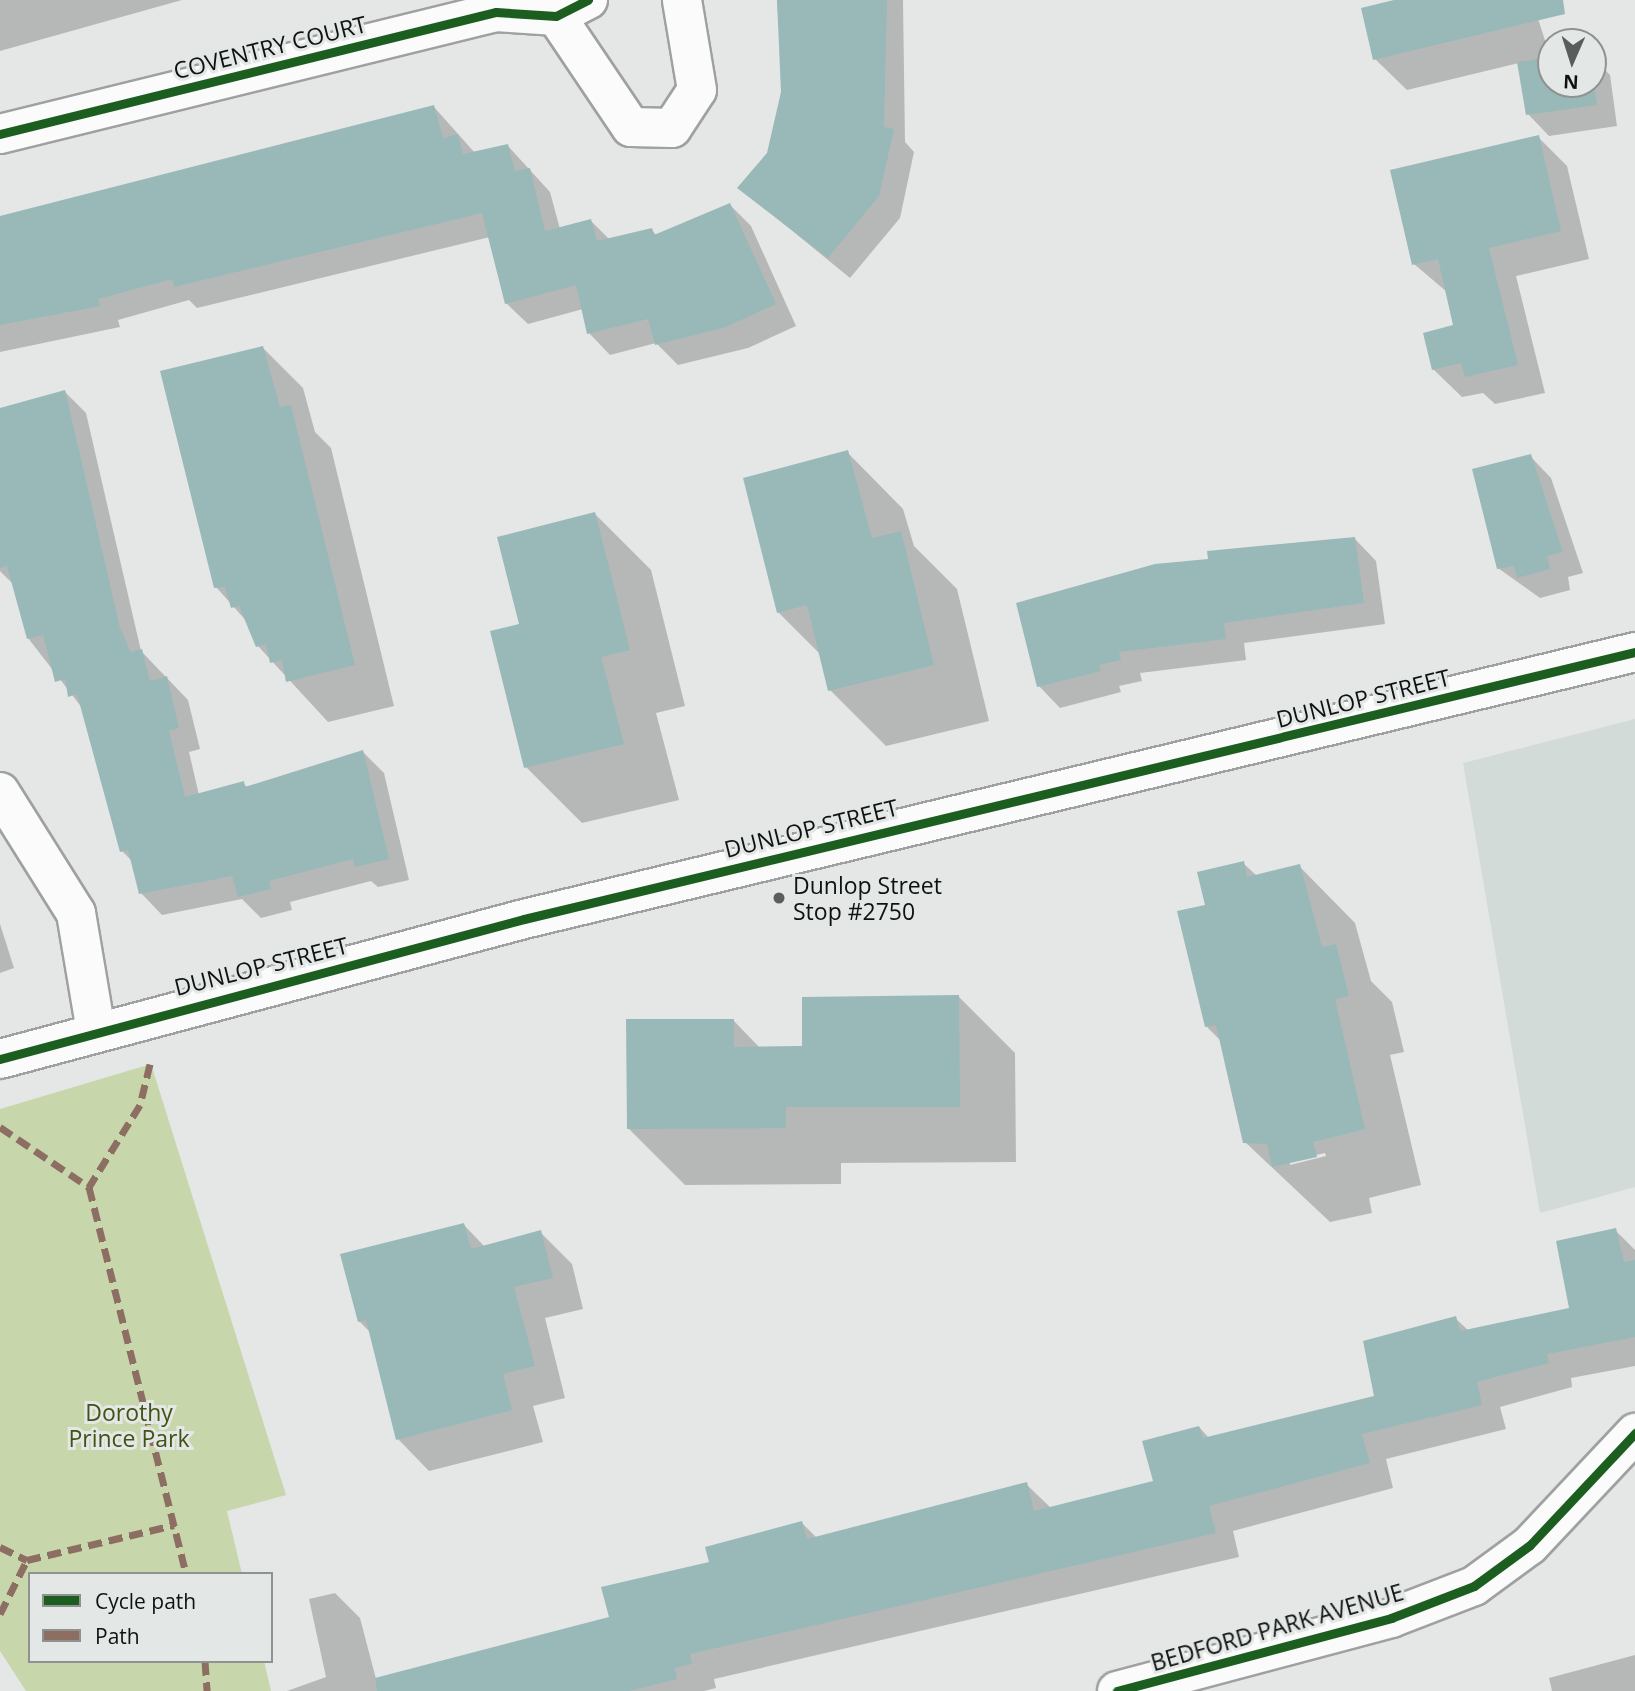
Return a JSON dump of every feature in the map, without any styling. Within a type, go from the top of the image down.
[{"type":"street","name":"COVENTRY COURT","points":[[0,134],[496,12],[572,8],[631,127],[672,128],[696,90],[682,0]]},
{"type":"street","name":"DUNLOP STREET","points":[[0,1059],[96,1031],[796,851],[1635,652]]},
{"type":"street","points":[[0,792],[76,913],[96,1031]]},
{"type":"street","name":"BEDFORD PARK AVENUE","points":[[1117,1691],[1391,1618],[1474,1586],[1531,1545],[1635,1433]]},
{"type":"shaded area","points":[[1635,719],[1635,1187],[1540,1213],[1463,763]]},
{"type":"green space","name":"Dorothy Prince Park","points":[[151,1064],[286,1495],[227,1511],[242,1572],[28,1572],[28,1663],[264,1663],[271,1691],[26,1691],[0,1651],[0,1109]]},
{"type":"building","points":[[777,0],[887,0],[884,127],[894,129],[879,196],[828,258],[737,188],[767,153],[781,92]]},
{"type":"building","points":[[1394,0],[1563,0],[1565,14],[1373,60],[1361,8]]},
{"type":"building","points":[[1537,59],[1537,98],[1596,98],[1597,105],[1526,115],[1517,62]]},
{"type":"building","points":[[434,105],[443,138],[458,134],[463,154],[508,144],[515,171],[530,168],[545,231],[591,219],[597,241],[652,228],[654,235],[730,203],[776,304],[726,327],[655,345],[648,319],[587,334],[576,285],[505,304],[482,213],[174,287],[172,279],[98,299],[100,306],[0,325],[0,216]]},
{"type":"building","points":[[1539,135],[1561,231],[1489,248],[1518,365],[1465,377],[1461,363],[1432,370],[1423,333],[1453,325],[1438,259],[1412,265],[1390,170]]},
{"type":"building","points":[[263,346],[280,407],[291,405],[355,665],[286,682],[282,660],[270,663],[266,644],[256,647],[239,606],[231,608],[225,587],[214,588],[160,371]]},
{"type":"building","points":[[65,390],[120,628],[131,652],[142,649],[150,681],[167,676],[179,728],[169,731],[185,797],[244,781],[245,787],[363,750],[389,859],[355,867],[353,859],[269,881],[271,889],[238,897],[232,876],[139,894],[128,850],[120,852],[77,694],[68,697],[65,679],[55,682],[43,635],[27,639],[7,566],[0,568],[0,408]]},
{"type":"building","points":[[848,450],[872,538],[901,531],[934,665],[828,691],[807,605],[777,613],[743,478]]},
{"type":"building","points":[[1531,454],[1563,552],[1547,556],[1550,569],[1517,578],[1514,566],[1497,569],[1472,469]]},
{"type":"building","points":[[595,512],[630,650],[601,657],[624,744],[524,768],[490,631],[519,624],[497,537]]},
{"type":"building","points":[[1355,537],[1364,603],[1224,623],[1226,639],[1119,652],[1121,660],[1099,665],[1101,671],[1037,687],[1016,603],[1155,564],[1208,559],[1207,551]]},
{"type":"building","points":[[1244,861],[1247,877],[1300,864],[1322,947],[1336,944],[1349,996],[1335,999],[1365,1129],[1313,1142],[1317,1157],[1272,1167],[1267,1144],[1243,1143],[1216,1025],[1205,1027],[1177,911],[1205,905],[1197,872]]},
{"type":"building","points":[[959,995],[960,1107],[786,1107],[786,1128],[627,1129],[626,1019],[734,1019],[734,1047],[802,1046],[802,997]]},
{"type":"building","points":[[464,1223],[471,1249],[541,1230],[553,1278],[514,1287],[535,1366],[503,1374],[512,1410],[396,1440],[366,1320],[358,1322],[340,1254]]},
{"type":"building","points":[[1616,1228],[1624,1262],[1635,1260],[1635,1337],[1547,1354],[1549,1363],[1477,1382],[1482,1405],[1362,1434],[1370,1463],[1209,1506],[1216,1533],[690,1654],[692,1664],[675,1668],[677,1679],[629,1691],[377,1691],[375,1678],[609,1617],[601,1587],[709,1562],[705,1547],[802,1521],[807,1539],[1027,1482],[1034,1511],[1153,1481],[1142,1441],[1199,1426],[1203,1438],[1374,1396],[1363,1341],[1456,1316],[1460,1331],[1569,1308],[1556,1241]]},
{"type":"marked path","points":[[150,1064],[140,1105],[89,1187],[185,1572]]},
{"type":"marked path","points":[[0,1127],[89,1187]]},
{"type":"marked path","points":[[0,1614],[27,1560],[174,1525]]},
{"type":"marked path","points":[[0,1547],[27,1560]]},
{"type":"marked path","points":[[205,1663],[207,1691]]},
{"type":"cycle path","points":[[0,134],[496,12],[556,16],[588,0]]},
{"type":"cycle path","points":[[0,1059],[524,919],[1635,652]]},
{"type":"cycle path","points":[[1117,1691],[1391,1618],[1474,1586],[1530,1545],[1635,1433]]},
{"type":"place","name":"Dunlop Street Stop #2750","points":[[779,898]]}]
